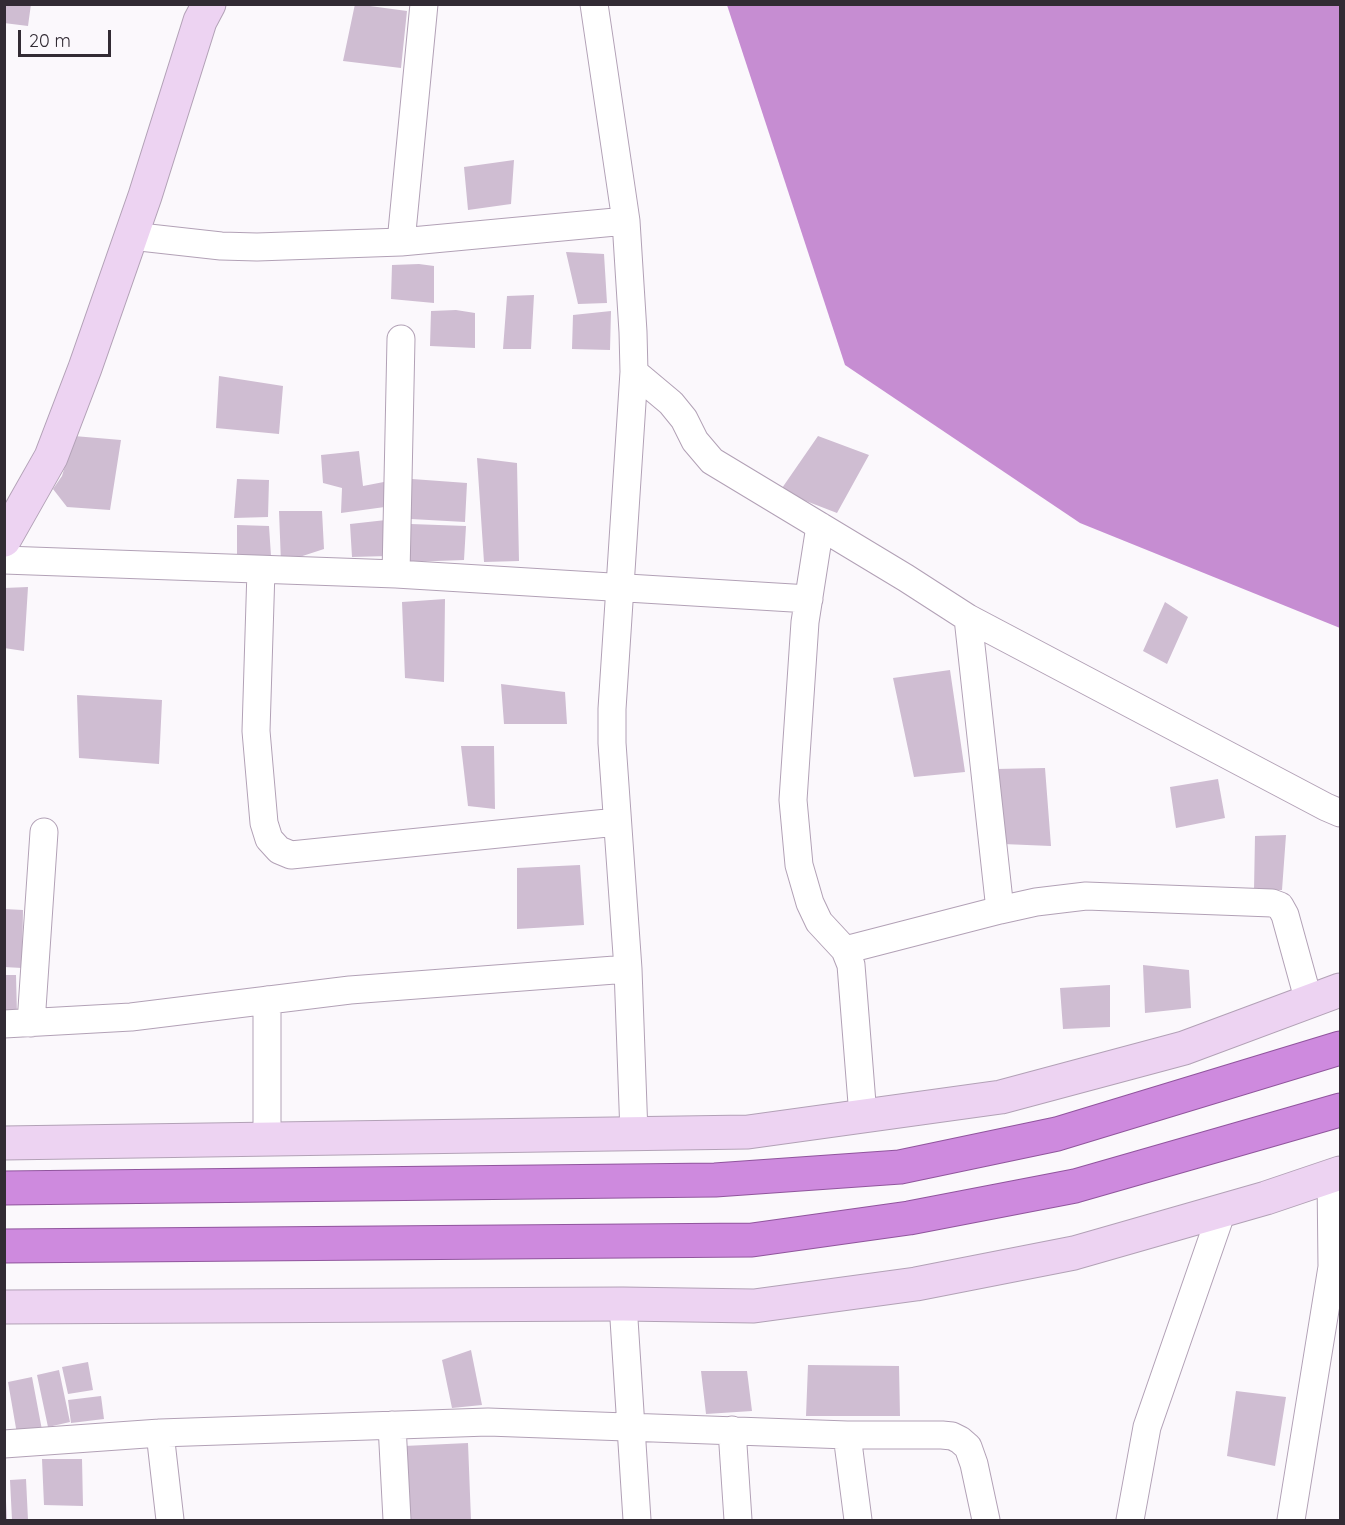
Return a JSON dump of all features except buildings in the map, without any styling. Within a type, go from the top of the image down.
[{"type":"highway","points":[[4,1188],[715,1180],[900,1167],[1057,1134],[1341,1048]]},
{"type":"highway","points":[[4,1246],[752,1240],[909,1218],[1075,1186],[1341,1110]]},
{"type":"main road","points":[[4,540],[51,457],[131,236],[200,21],[209,4]]},
{"type":"main road","points":[[4,1143],[748,1132],[1000,1097],[1184,1048],[1341,990]]},
{"type":"main road","points":[[4,1307],[754,1305],[916,1284],[1074,1253],[1222,1211],[1336,1175]]},
{"type":"street","points":[[401,242],[424,4]]},
{"type":"street","points":[[594,4],[626,221],[634,372],[612,709],[617,822],[628,969],[634,1134]]},
{"type":"street","points":[[131,236],[257,248],[401,242],[626,221]]},
{"type":"street","points":[[396,574],[401,339]]},
{"type":"street","points":[[634,372],[671,403],[684,419],[695,441],[712,460],[968,618],[1341,813]]},
{"type":"street","points":[[820,526],[805,622],[794,801],[799,865],[810,903],[819,922],[845,950],[851,965],[863,1116]]},
{"type":"street","points":[[4,560],[396,574],[809,599]]},
{"type":"street","points":[[261,570],[256,731],[264,823],[269,839],[279,850],[291,855],[617,822]]},
{"type":"street","points":[[968,618],[1000,910]]},
{"type":"street","points":[[32,1023],[44,832]]},
{"type":"street","points":[[845,950],[1000,910],[1036,902],[1086,896],[1272,903],[1280,906],[1286,915],[1309,1002]]},
{"type":"street","points":[[4,1024],[130,1017],[350,990],[628,969]]},
{"type":"street","points":[[267,1000],[267,1139]]},
{"type":"street","points":[[1295,1520],[1336,1268],[1336,1175]]},
{"type":"street","points":[[1130,1521],[1148,1427],[1222,1211]]},
{"type":"street","points":[[623,1304],[637,1521]]},
{"type":"street","points":[[4,1444],[160,1433],[488,1422],[847,1435],[942,1435],[960,1440],[968,1447],[974,1464],[986,1521]]},
{"type":"street","points":[[392,1425],[397,1521]]},
{"type":"street","points":[[732,1430],[738,1521]]},
{"type":"street","points":[[160,1433],[170,1521]]},
{"type":"street","points":[[847,1435],[858,1521]]},
{"type":"shaded area","points":[[727,5],[1340,5],[1340,628],[1080,523],[845,365]]}]
